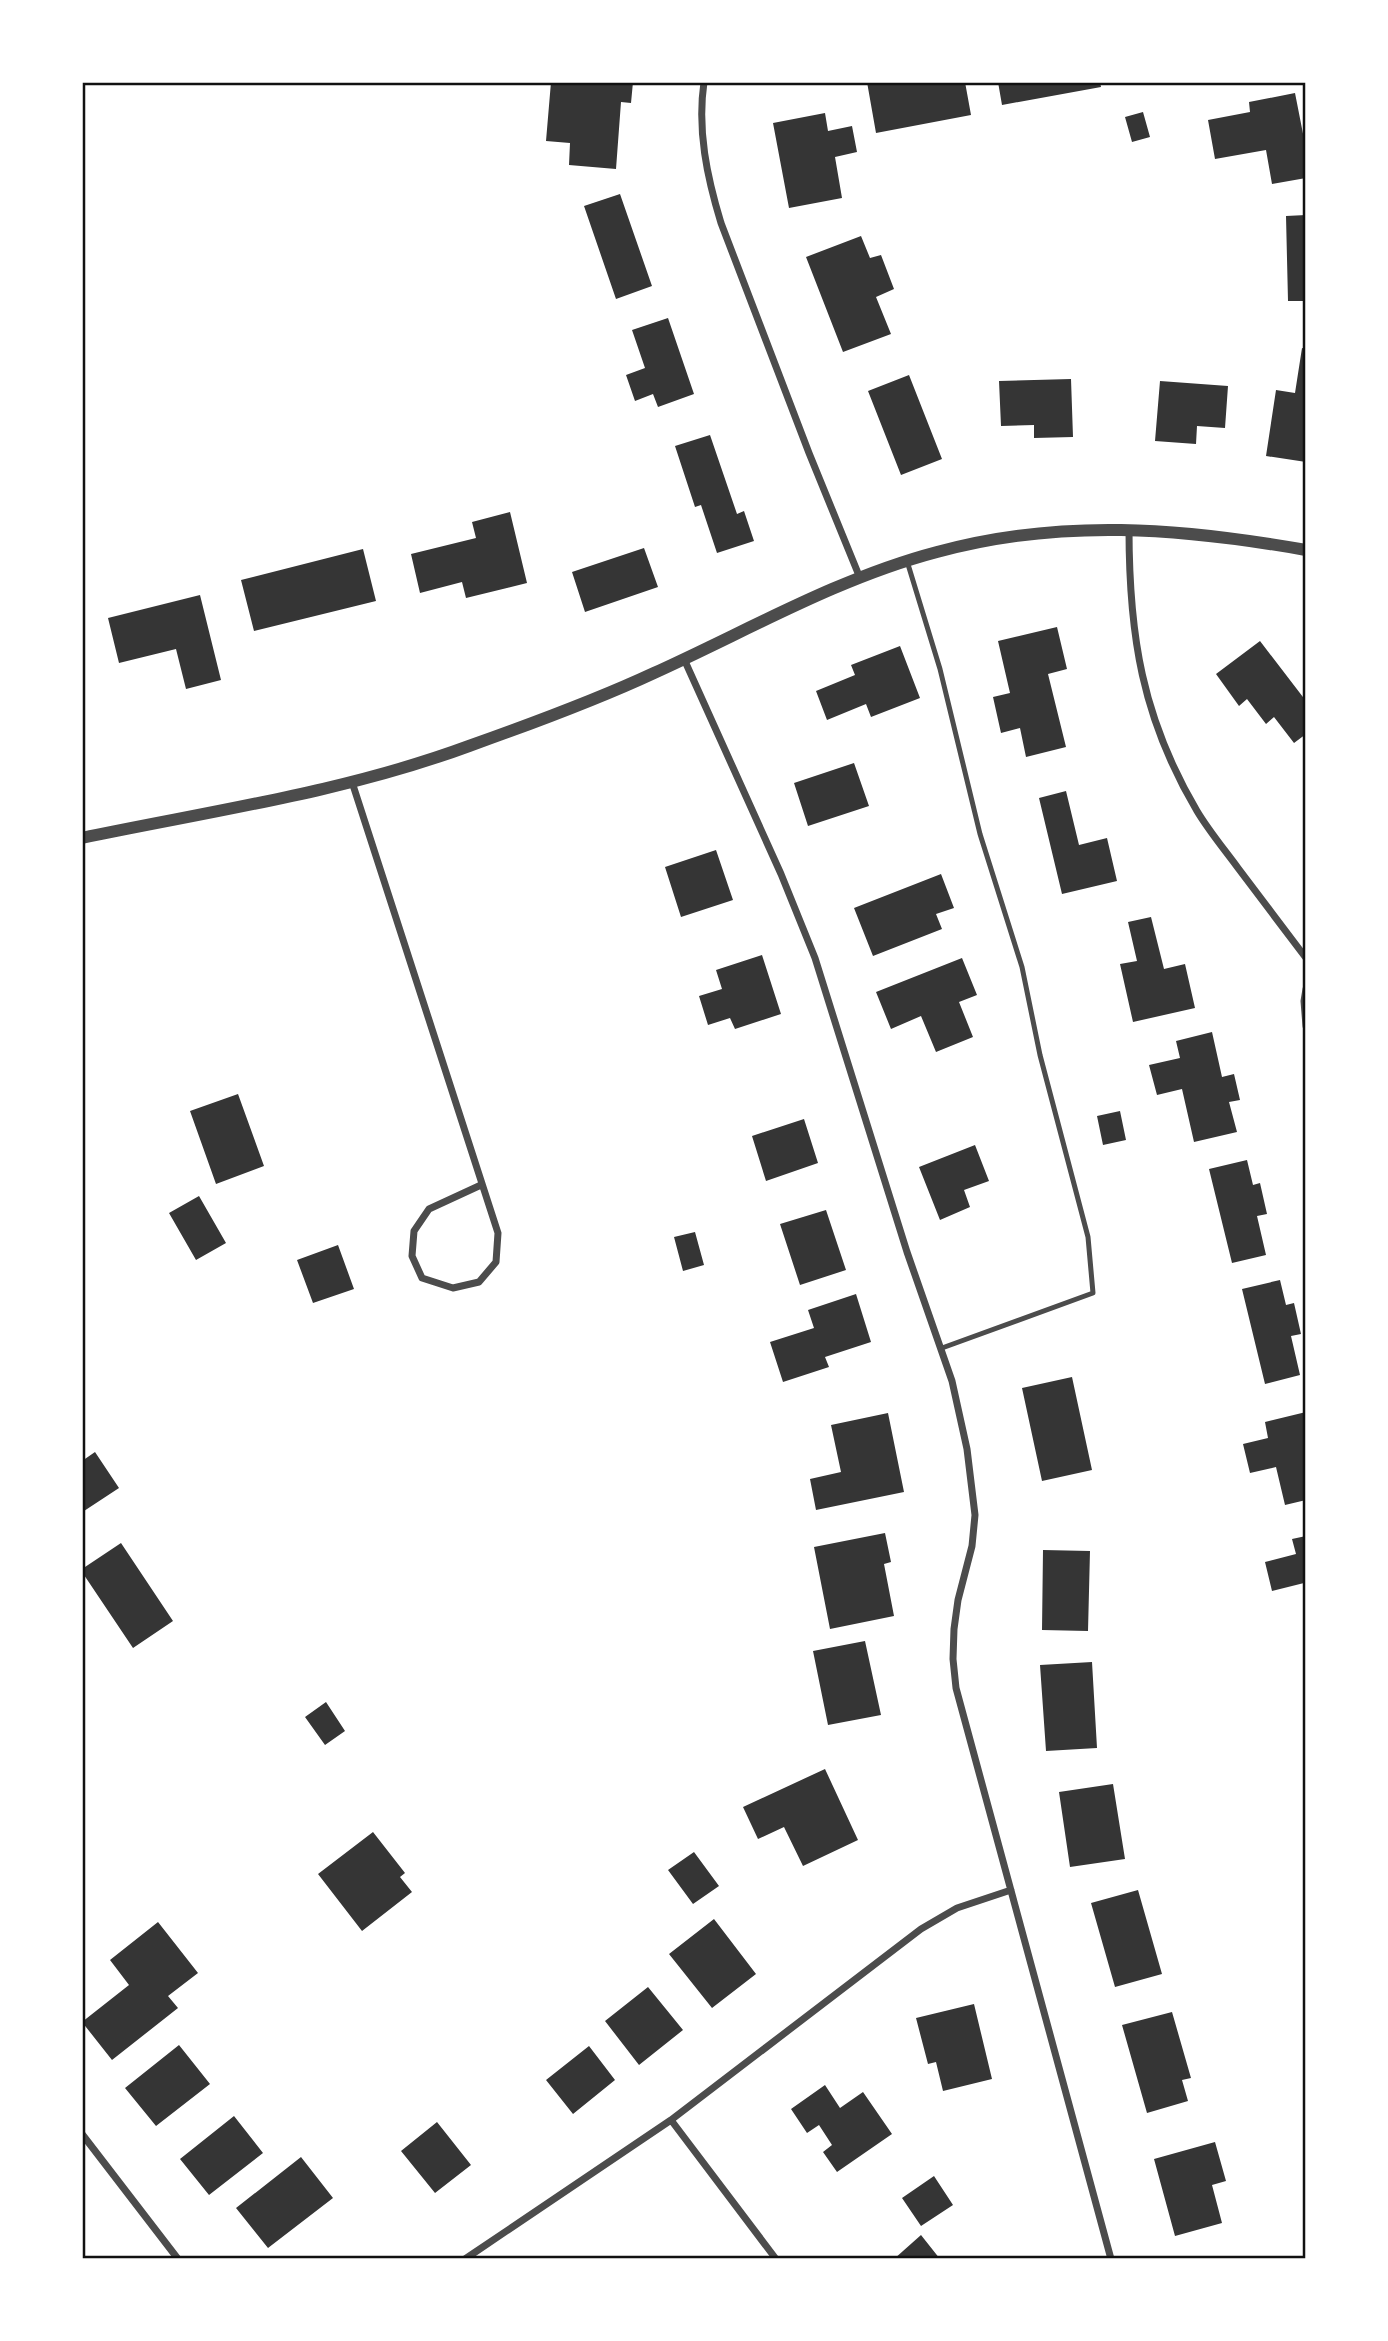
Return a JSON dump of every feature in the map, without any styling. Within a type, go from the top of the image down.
[{"type":"street","points":[[704,82],[702,131],[712,194],[721,223],[860,578]]},
{"type":"street","points":[[1129,529],[1134,637],[1147,698],[1167,753],[1199,814],[1306,958]]},
{"type":"street","points":[[82,838],[352,782],[468,747],[629,684],[860,578],[907,561],[968,544],[1020,535],[1129,529],[1205,534],[1306,550]]},
{"type":"street","points":[[684,659],[804,929],[832,1009],[907,1252],[942,1348],[960,1413],[975,1515],[972,1546],[958,1600],[954,1629],[956,1688],[1111,2259]]},
{"type":"street","points":[[352,782],[498,1233],[496,1262],[480,1283],[453,1288],[422,1278],[412,1256],[414,1231],[429,1209],[481,1185]]},
{"type":"street","points":[[1306,989],[1306,1026]]},
{"type":"street","points":[[465,2259],[671,2120],[921,1928],[957,1908],[1011,1890]]},
{"type":"street","points":[[671,2120],[776,2259]]},
{"type":"street","points":[[82,2134],[178,2259]]},
{"type":"lane","points":[[907,561],[940,669],[980,834],[1018,954],[1040,1055],[1088,1237],[1093,1284],[1093,1293],[942,1348]]},
{"type":"building","points":[[551,82],[633,82],[631,103],[621,102],[616,169],[569,165],[570,143],[546,141]]},
{"type":"building","points":[[867,82],[965,82],[971,115],[876,133]]},
{"type":"building","points":[[998,82],[1100,82],[1101,87],[1002,105]]},
{"type":"building","points":[[1295,93],[1306,149],[1306,178],[1272,184],[1266,150],[1215,159],[1208,120],[1250,112],[1249,102]]},
{"type":"building","points":[[1143,112],[1150,137],[1132,142],[1125,117]]},
{"type":"building","points":[[825,113],[828,131],[852,126],[857,152],[835,157],[842,198],[789,208],[773,123]]},
{"type":"building","points":[[620,194],[652,286],[616,299],[584,206]]},
{"type":"building","points":[[1306,215],[1306,301],[1288,301],[1286,216]]},
{"type":"building","points":[[861,236],[870,258],[881,255],[894,289],[876,297],[891,334],[843,352],[806,257]]},
{"type":"building","points":[[668,318],[694,394],[658,407],[653,394],[635,401],[626,375],[645,368],[632,330]]},
{"type":"building","points":[[1302,348],[1306,349],[1306,462],[1266,456],[1276,390],[1295,393]]},
{"type":"building","points":[[909,375],[942,459],[901,475],[868,391]]},
{"type":"building","points":[[1071,379],[1073,437],[1034,438],[1034,425],[1001,426],[999,381]]},
{"type":"building","points":[[1160,381],[1228,386],[1225,428],[1197,426],[1196,444],[1155,441]]},
{"type":"building","points":[[710,435],[737,514],[744,511],[754,541],[717,553],[701,505],[695,507],[675,446]]},
{"type":"building","points":[[510,512],[527,583],[466,598],[462,582],[420,593],[411,554],[476,538],[472,522]]},
{"type":"building","points":[[644,548],[658,587],[585,612],[572,572]]},
{"type":"building","points":[[363,549],[376,601],[254,631],[241,580]]},
{"type":"building","points":[[200,595],[221,680],[186,689],[176,649],[119,663],[108,618]]},
{"type":"building","points":[[1057,627],[1067,669],[1048,674],[1066,747],[1026,757],[1020,728],[1001,733],[993,697],[1010,693],[998,641]]},
{"type":"building","points":[[1260,641],[1306,701],[1306,734],[1294,743],[1274,717],[1266,724],[1247,699],[1239,706],[1216,674]]},
{"type":"building","points":[[900,646],[920,698],[871,717],[866,704],[827,720],[816,691],[855,675],[851,665]]},
{"type":"building","points":[[854,763],[869,806],[808,826],[794,783]]},
{"type":"building","points":[[1066,791],[1079,845],[1107,838],[1117,881],[1062,894],[1039,798]]},
{"type":"building","points":[[716,850],[733,900],[681,917],[665,867]]},
{"type":"building","points":[[941,874],[954,908],[936,914],[942,929],[873,956],[854,908]]},
{"type":"building","points":[[1151,917],[1164,969],[1185,964],[1195,1008],[1133,1022],[1120,964],[1137,961],[1128,922]]},
{"type":"building","points":[[762,955],[781,1014],[735,1029],[730,1018],[708,1025],[699,996],[722,989],[716,970]]},
{"type":"building","points":[[962,958],[977,995],[959,1002],[973,1037],[936,1052],[921,1016],[891,1029],[876,992]]},
{"type":"building","points":[[1212,1032],[1222,1077],[1234,1074],[1240,1100],[1229,1102],[1237,1132],[1194,1142],[1182,1089],[1157,1095],[1149,1065],[1180,1058],[1176,1041]]},
{"type":"building","points":[[238,1094],[264,1166],[216,1184],[190,1111]]},
{"type":"building","points":[[1120,1111],[1126,1140],[1103,1145],[1097,1116]]},
{"type":"building","points":[[804,1119],[818,1163],[766,1181],[752,1136]]},
{"type":"building","points":[[975,1145],[989,1181],[964,1190],[970,1207],[940,1220],[919,1167]]},
{"type":"building","points":[[1247,1160],[1253,1185],[1260,1183],[1267,1214],[1257,1216],[1266,1255],[1232,1263],[1209,1169]]},
{"type":"building","points":[[199,1196],[226,1243],[196,1260],[169,1213]]},
{"type":"building","points":[[826,1210],[846,1270],[800,1285],[780,1224]]},
{"type":"building","points":[[695,1232],[704,1265],[683,1271],[674,1237]]},
{"type":"building","points":[[338,1245],[354,1289],[313,1303],[297,1260]]},
{"type":"building","points":[[1280,1280],[1286,1305],[1294,1303],[1301,1334],[1291,1336],[1300,1375],[1265,1384],[1242,1289]]},
{"type":"building","points":[[856,1294],[871,1342],[825,1357],[829,1367],[783,1382],[770,1342],[814,1328],[808,1310]]},
{"type":"building","points":[[1072,1377],[1092,1470],[1042,1481],[1022,1388]]},
{"type":"building","points":[[1306,1412],[1306,1500],[1285,1505],[1276,1467],[1250,1473],[1243,1444],[1268,1438],[1265,1422]]},
{"type":"building","points":[[888,1413],[904,1492],[816,1510],[810,1479],[841,1472],[831,1425]]},
{"type":"building","points":[[95,1452],[119,1488],[84,1511],[82,1461]]},
{"type":"building","points":[[885,1533],[891,1562],[884,1564],[894,1616],[830,1629],[814,1547]]},
{"type":"building","points":[[1306,1536],[1306,1588],[1304,1583],[1272,1591],[1265,1562],[1296,1554],[1292,1539]]},
{"type":"building","points":[[121,1543],[173,1621],[133,1648],[82,1572],[82,1569]]},
{"type":"building","points":[[1043,1550],[1090,1551],[1088,1631],[1042,1630]]},
{"type":"building","points":[[865,1641],[881,1715],[828,1725],[813,1651]]},
{"type":"building","points":[[1092,1662],[1097,1748],[1046,1751],[1040,1665]]},
{"type":"building","points":[[326,1702],[345,1731],[325,1745],[305,1717]]},
{"type":"building","points":[[825,1769],[858,1840],[803,1866],[784,1827],[758,1839],[743,1807]]},
{"type":"building","points":[[1113,1784],[1125,1859],[1070,1867],[1059,1792]]},
{"type":"building","points":[[373,1832],[405,1873],[400,1877],[412,1892],[362,1931],[318,1874]]},
{"type":"building","points":[[694,1852],[719,1886],[693,1904],[668,1870]]},
{"type":"building","points":[[1138,1890],[1162,1974],[1115,1987],[1091,1903]]},
{"type":"building","points":[[714,1919],[756,1974],[712,2008],[669,1954]]},
{"type":"building","points":[[158,1922],[198,1973],[168,1996],[178,2008],[112,2060],[82,2022],[129,1985],[110,1960]]},
{"type":"building","points":[[648,1987],[683,2030],[639,2065],[605,2021]]},
{"type":"building","points":[[974,2004],[992,2079],[943,2091],[936,2062],[928,2064],[916,2018]]},
{"type":"building","points":[[1172,2012],[1191,2078],[1182,2080],[1188,2101],[1147,2113],[1122,2025]]},
{"type":"building","points":[[179,2045],[210,2084],[156,2126],[125,2088]]},
{"type":"building","points":[[589,2046],[615,2080],[573,2114],[546,2080]]},
{"type":"building","points":[[825,2085],[840,2108],[863,2092],[892,2134],[837,2172],[823,2152],[832,2145],[819,2125],[807,2133],[791,2109]]},
{"type":"building","points":[[234,2116],[263,2153],[209,2195],[180,2159]]},
{"type":"building","points":[[437,2122],[471,2165],[435,2193],[401,2151]]},
{"type":"building","points":[[1215,2142],[1226,2181],[1212,2185],[1222,2223],[1175,2236],[1154,2159]]},
{"type":"building","points":[[301,2157],[333,2198],[268,2248],[236,2208]]},
{"type":"building","points":[[934,2176],[953,2205],[921,2226],[902,2198]]},
{"type":"building","points":[[921,2235],[940,2259],[894,2259]]}]
